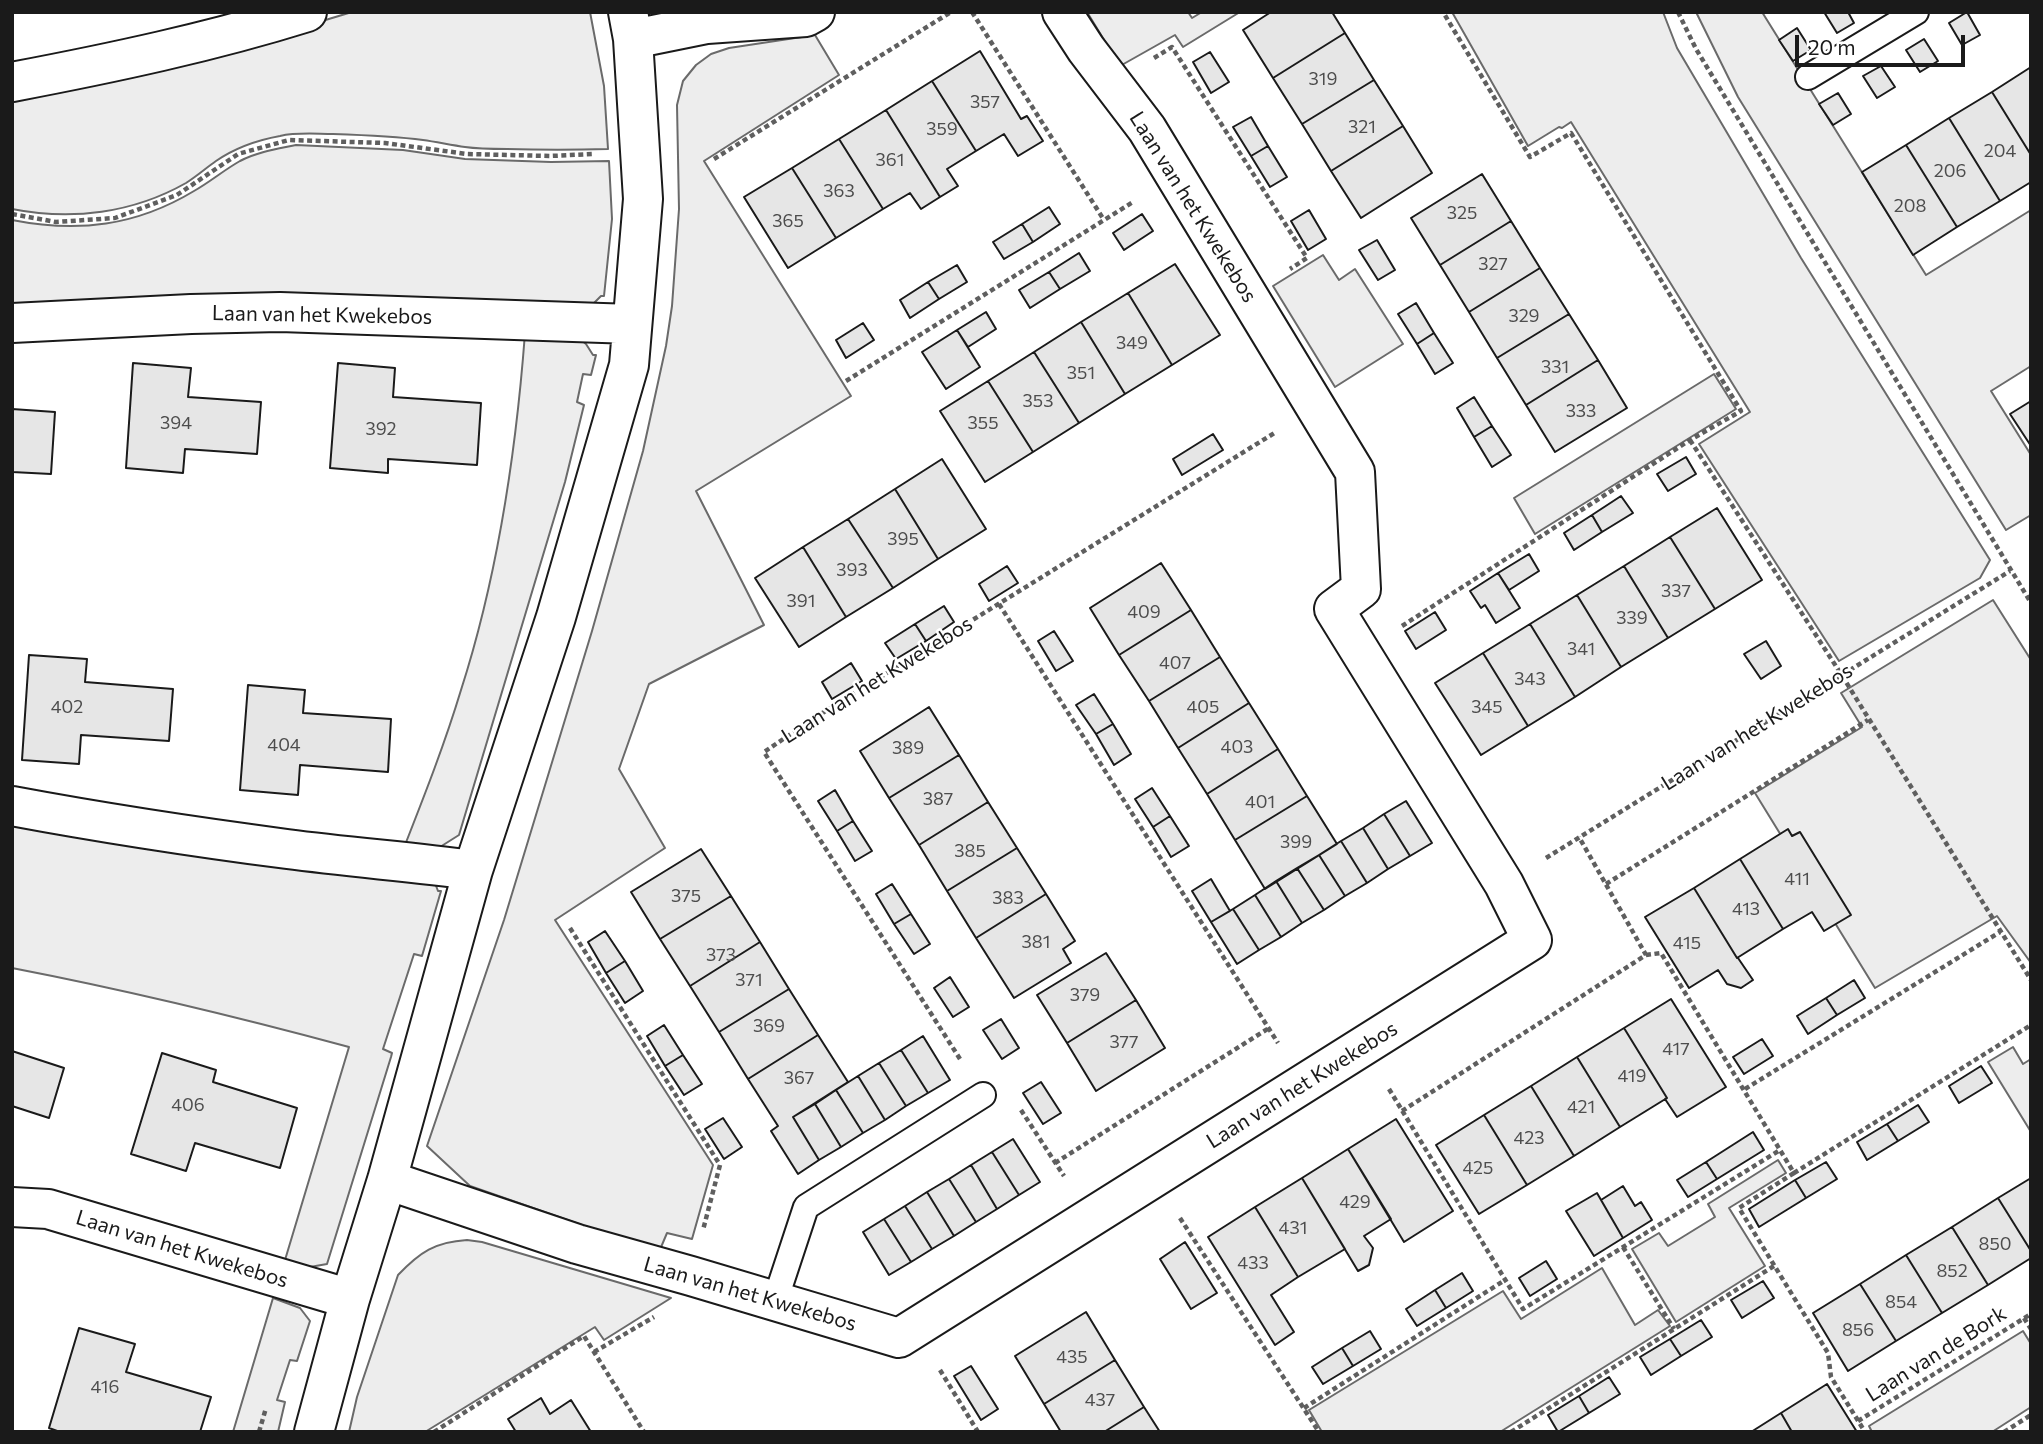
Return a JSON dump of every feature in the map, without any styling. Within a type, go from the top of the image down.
[{"type":"street","points":[[12,82],[173,49],[307,12]]},
{"type":"street","points":[[314,1432],[473,870],[556,617],[629,365],[643,199],[630,26],[806,17],[815,12]]},
{"type":"street","name":"Laan van het Kwekebos","points":[[387,1180],[577,1244],[900,1338],[1532,940],[1504,884],[1334,609],[1361,589],[1355,472],[1147,129],[1062,12]]},
{"type":"street","name":"Laan van het Kwekebos","points":[[12,323],[280,312],[632,324]]},
{"type":"street","points":[[12,806],[161,831],[473,870]]},
{"type":"street","name":"Laan van het Kwekebos","points":[[12,1207],[48,1209],[350,1299]]},
{"type":"lane","points":[[1808,77],[1916,12]]},
{"type":"lane","points":[[775,1301],[806,1207],[983,1095]]},
{"type":"path","points":[[714,159],[951,12]]},
{"type":"path","points":[[972,12],[1104,220]]},
{"type":"path","points":[[1360,653],[1690,440],[1741,411],[1571,134],[1530,157],[1443,12]]},
{"type":"path","points":[[1678,12],[1696,49],[2031,603]]},
{"type":"path","points":[[1111,83],[1172,47],[1307,258],[1248,296]]},
{"type":"path","points":[[12,214],[56,222],[115,218],[177,195],[239,154],[289,140],[385,143],[467,154],[640,154]]},
{"type":"path","points":[[846,382],[1175,176]]},
{"type":"path","name":"Laan van het Kwekebos","points":[[983,1095],[764,752],[1316,407]]},
{"type":"path","points":[[1690,440],[1841,674],[2031,980]]},
{"type":"path","name":"Laan van het Kwekebos","points":[[1504,884],[2010,571]]},
{"type":"path","points":[[999,604],[1304,1084]]},
{"type":"path","points":[[1606,884],[1868,720]]},
{"type":"path","points":[[570,928],[720,1165],[685,1299],[594,1352]]},
{"type":"path","points":[[1745,1089],[2000,932]]},
{"type":"path","points":[[1646,955],[1661,953],[1794,1173]]},
{"type":"path","points":[[1865,1432],[1831,1377],[1828,1353],[1739,1208],[2031,1025]]},
{"type":"path","points":[[1055,1163],[1269,1028]]},
{"type":"path","points":[[1362,1047],[1523,1309],[1780,1150]]},
{"type":"path","points":[[983,1095],[1003,1082],[1091,1218]]},
{"type":"path","points":[[1154,1178],[1319,1432]]},
{"type":"path","points":[[1623,1247],[1674,1329]]},
{"type":"path","points":[[1511,1432],[1774,1266]]},
{"type":"path","points":[[1304,1408],[1505,1280]]},
{"type":"path","name":"Laan van de Bork","points":[[1858,1421],[2031,1314]]},
{"type":"path","points":[[2024,1318],[2031,1329]]},
{"type":"path","points":[[914,1329],[978,1432]]},
{"type":"path","points":[[434,1432],[584,1336],[644,1432]]},
{"type":"path","points":[[2004,1432],[2031,1415]]},
{"type":"shaded area","points":[[352,12],[590,12],[604,86],[608,149],[481,149],[389,137],[293,134],[239,148],[223,156],[186,183],[123,208],[79,214],[35,213],[12,209],[12,97],[289,31]]},
{"type":"shaded area","points":[[1087,12],[1188,12],[1192,18],[1202,12],[1240,12],[1183,47],[1175,35],[1120,66]]},
{"type":"shaded area","points":[[1452,12],[1663,12],[1677,48],[1801,258],[1990,560],[1980,578],[1839,661],[1699,444],[1750,412],[1571,122],[1528,146]]},
{"type":"shaded area","points":[[1696,12],[1762,12],[1926,275],[2031,210],[2031,366],[1991,391],[2031,455],[2031,515],[2006,530],[1738,97]]},
{"type":"shaded area","points":[[815,35],[839,75],[704,161],[851,396],[696,491],[764,625],[649,684],[619,769],[665,848],[555,920],[713,1165],[692,1239],[667,1233],[659,1252],[470,1186],[427,1146],[504,920],[592,631],[643,451],[672,306],[679,209],[677,105],[683,81],[696,65],[711,54],[729,48]]},
{"type":"shaded area","points":[[296,145],[403,150],[465,159],[609,161],[612,219],[604,296],[591,306],[12,307],[12,220],[83,226],[128,219],[172,203],[247,158]]},
{"type":"shaded area","points":[[1323,255],[1339,280],[1355,269],[1403,344],[1335,387],[1273,286]]},
{"type":"shaded area","points":[[525,333],[580,339],[593,355],[596,355],[591,375],[583,374],[577,402],[584,405],[565,482],[459,835],[440,847],[405,845],[455,710],[485,603],[511,468]]},
{"type":"shaded area","points":[[1714,374],[1736,409],[1535,534],[1514,498]]},
{"type":"shaded area","points":[[1993,600],[2031,660],[2031,963],[1997,916],[1875,988],[1755,793],[1862,727],[1841,693]]},
{"type":"shaded area","points":[[12,819],[435,883],[438,891],[441,891],[422,956],[414,954],[383,1049],[392,1053],[391,1057],[327,1264],[310,1267],[285,1260],[349,1047],[182,1004],[12,968]]},
{"type":"shaded area","points":[[2013,1047],[2023,1064],[2031,1059],[2031,1132],[1988,1062]]},
{"type":"shaded area","points":[[1778,1160],[1786,1173],[1729,1208],[1765,1266],[1676,1322],[1632,1249],[1659,1233],[1668,1246],[1715,1217],[1708,1204]]},
{"type":"shaded area","points":[[467,1240],[482,1242],[671,1298],[604,1340],[595,1327],[425,1432],[349,1432],[357,1397],[398,1275],[429,1250],[446,1243]]},
{"type":"shaded area","points":[[1602,1268],[1635,1325],[1658,1310],[1670,1326],[1500,1432],[1322,1432],[1309,1410],[1503,1291],[1521,1319]]},
{"type":"shaded area","points":[[273,1298],[300,1308],[310,1321],[297,1361],[290,1360],[277,1400],[285,1402],[278,1432],[233,1432]]},
{"type":"shaded area","points":[[2023,1331],[2031,1344],[2031,1407],[1992,1432],[1872,1432],[1869,1426]]},
{"type":"building","points":[[1271,12],[1332,12],[1345,33],[1273,78],[1243,30]]},
{"type":"building","points":[[1824,12],[1848,12],[1854,23],[1837,33]]},
{"type":"building","points":[[1967,12],[1980,35],[1962,45],[1949,23]]},
{"type":"building","points":[[1797,28],[1811,50],[1793,61],[1779,40]]},
{"type":"building","points":[[1345,33],[1374,80],[1302,124],[1273,78]]},
{"type":"building","points":[[1924,39],[1938,61],[1920,72],[1906,50]]},
{"type":"building","points":[[980,51],[1021,119],[1027,116],[1043,141],[1018,156],[1004,134],[976,151],[932,81]]},
{"type":"building","points":[[1210,52],[1229,82],[1211,93],[1193,62]]},
{"type":"building","points":[[1881,66],[1895,87],[1877,98],[1863,76]]},
{"type":"building","points":[[2031,67],[2031,155],[1992,92]]},
{"type":"building","points":[[1374,80],[1403,126],[1331,171],[1302,124]]},
{"type":"building","points":[[932,81],[976,151],[947,169],[958,186],[940,197],[886,110]]},
{"type":"building","points":[[1992,92],[2031,155],[2031,182],[2000,201],[1949,118]]},
{"type":"building","points":[[1838,93],[1851,114],[1833,125],[1819,104]]},
{"type":"building","points":[[886,110],[940,197],[921,209],[910,193],[883,209],[839,139]]},
{"type":"building","points":[[1251,117],[1268,146],[1251,156],[1233,127]]},
{"type":"building","points":[[1949,118],[2000,201],[1957,227],[1906,145]]},
{"type":"building","points":[[1403,126],[1432,173],[1361,218],[1331,171]]},
{"type":"building","points":[[839,139],[883,209],[836,238],[792,168]]},
{"type":"building","points":[[1906,145],[1957,227],[1913,255],[1862,172]]},
{"type":"building","points":[[1268,146],[1287,177],[1270,187],[1251,156]]},
{"type":"building","points":[[792,168],[836,238],[788,268],[744,197]]},
{"type":"building","points":[[1482,174],[1511,221],[1440,265],[1411,218]]},
{"type":"building","points":[[1049,207],[1060,224],[1033,242],[1022,224]]},
{"type":"building","points":[[1309,210],[1326,239],[1308,250],[1291,221]]},
{"type":"building","points":[[1142,214],[1153,231],[1124,250],[1113,233]]},
{"type":"building","points":[[1511,221],[1540,268],[1469,312],[1440,265]]},
{"type":"building","points":[[1022,224],[1033,242],[1004,259],[993,242]]},
{"type":"building","points":[[1377,240],[1395,270],[1378,280],[1359,250]]},
{"type":"building","points":[[1079,253],[1090,271],[1060,289],[1049,272]]},
{"type":"building","points":[[1175,264],[1220,335],[1172,365],[1128,293]]},
{"type":"building","points":[[957,265],[967,282],[939,299],[928,282]]},
{"type":"building","points":[[1540,268],[1569,314],[1497,358],[1469,312]]},
{"type":"building","points":[[1049,272],[1060,289],[1030,308],[1019,290]]},
{"type":"building","points":[[928,282],[939,299],[910,318],[900,300]]},
{"type":"building","points":[[1128,293],[1172,365],[1125,394],[1081,322]]},
{"type":"building","points":[[1416,303],[1434,333],[1417,344],[1398,314]]},
{"type":"building","points":[[986,312],[996,329],[968,347],[957,330]]},
{"type":"building","points":[[1569,314],[1598,360],[1526,405],[1497,358]]},
{"type":"building","points":[[1081,322],[1125,394],[1079,423],[1034,352]]},
{"type":"building","points":[[863,323],[874,340],[846,358],[836,340]]},
{"type":"building","points":[[957,330],[980,367],[946,389],[922,352]]},
{"type":"building","points":[[1434,333],[1453,363],[1435,374],[1417,344]]},
{"type":"building","points":[[1034,352],[1079,423],[1033,452],[988,381]]},
{"type":"building","points":[[1598,360],[1627,408],[1555,452],[1526,405]]},
{"type":"building","points":[[133,363],[191,368],[188,397],[261,402],[257,454],[185,449],[183,473],[126,468]]},
{"type":"building","points":[[338,363],[395,368],[393,397],[481,403],[477,465],[388,459],[388,473],[330,468]]},
{"type":"building","points":[[988,381],[1033,452],[985,482],[940,411]]},
{"type":"building","points":[[1474,397],[1492,426],[1474,437],[1457,408]]},
{"type":"building","points":[[2031,401],[2031,446],[2010,414]]},
{"type":"building","points":[[12,409],[55,412],[51,474],[12,472]]},
{"type":"building","points":[[1492,426],[1511,455],[1492,467],[1474,437]]},
{"type":"building","points":[[1213,434],[1223,450],[1182,475],[1173,459]]},
{"type":"building","points":[[1686,457],[1696,474],[1668,491],[1657,474]]},
{"type":"building","points":[[942,459],[986,529],[938,559],[895,489]]},
{"type":"building","points":[[895,489],[938,559],[893,588],[848,519]]},
{"type":"building","points":[[1621,496],[1633,513],[1602,532],[1592,515]]},
{"type":"building","points":[[1717,508],[1762,580],[1715,609],[1670,537]]},
{"type":"building","points":[[1592,515],[1602,532],[1574,550],[1564,533]]},
{"type":"building","points":[[848,519],[893,588],[846,617],[803,547]]},
{"type":"building","points":[[1670,537],[1715,609],[1668,638],[1624,566]]},
{"type":"building","points":[[803,547],[846,617],[799,647],[755,578]]},
{"type":"building","points":[[1529,554],[1539,571],[1509,590],[1498,573]]},
{"type":"building","points":[[1161,563],[1191,610],[1119,655],[1090,608]]},
{"type":"building","points":[[1007,566],[1018,583],[989,601],[979,584]]},
{"type":"building","points":[[1624,566],[1668,638],[1621,667],[1577,595]]},
{"type":"building","points":[[1498,573],[1520,608],[1496,623],[1485,605],[1481,608],[1470,591]]},
{"type":"building","points":[[1577,595],[1621,667],[1575,697],[1530,624]]},
{"type":"building","points":[[944,606],[954,622],[926,641],[915,624]]},
{"type":"building","points":[[1191,610],[1220,657],[1149,701],[1119,655]]},
{"type":"building","points":[[1435,612],[1446,630],[1416,649],[1405,631]]},
{"type":"building","points":[[915,624],[926,641],[896,659],[885,643]]},
{"type":"building","points":[[1530,624],[1575,697],[1528,726],[1483,653]]},
{"type":"building","points":[[1054,631],[1073,661],[1056,671],[1038,641]]},
{"type":"building","points":[[1766,641],[1781,666],[1761,679],[1744,654]]},
{"type":"building","points":[[1483,653],[1528,726],[1481,755],[1435,683]]},
{"type":"building","points":[[29,655],[87,659],[85,682],[173,689],[169,741],[81,735],[79,764],[22,760]]},
{"type":"building","points":[[1220,657],[1249,703],[1178,748],[1149,701]]},
{"type":"building","points":[[851,663],[862,681],[832,699],[822,682]]},
{"type":"building","points":[[248,685],[305,690],[303,713],[391,719],[388,772],[300,765],[298,795],[240,790]]},
{"type":"building","points":[[1094,694],[1113,724],[1096,734],[1076,705]]},
{"type":"building","points":[[1249,703],[1278,749],[1207,794],[1178,748]]},
{"type":"building","points":[[929,707],[959,755],[889,798],[860,751]]},
{"type":"building","points":[[1113,724],[1131,754],[1114,765],[1096,734]]},
{"type":"building","points":[[1278,749],[1307,796],[1235,840],[1207,794]]},
{"type":"building","points":[[959,755],[988,802],[919,845],[889,798]]},
{"type":"building","points":[[1152,788],[1170,816],[1153,827],[1135,799]]},
{"type":"building","points":[[835,790],[853,821],[837,831],[818,801]]},
{"type":"building","points":[[1307,796],[1337,844],[1265,889],[1235,840]]},
{"type":"building","points":[[1406,801],[1432,843],[1410,856],[1384,814]]},
{"type":"building","points":[[988,802],[1017,848],[947,891],[919,845]]},
{"type":"building","points":[[1384,814],[1410,856],[1388,869],[1363,828]]},
{"type":"building","points":[[1170,816],[1189,846],[1171,857],[1153,827]]},
{"type":"building","points":[[853,821],[872,851],[855,861],[837,831]]},
{"type":"building","points":[[1363,828],[1388,869],[1367,883],[1341,841]]},
{"type":"building","points":[[1788,829],[1792,836],[1800,832],[1851,915],[1824,931],[1812,912],[1783,929],[1740,859]]},
{"type":"building","points":[[1341,841],[1367,883],[1345,896],[1319,855]]},
{"type":"building","points":[[1017,848],[1046,894],[976,938],[947,891]]},
{"type":"building","points":[[701,849],[731,896],[660,939],[631,892]]},
{"type":"building","points":[[1319,855],[1345,896],[1324,910],[1297,868]]},
{"type":"building","points":[[1740,859],[1783,929],[1737,958],[1694,888]]},
{"type":"building","points":[[1297,868],[1324,910],[1302,923],[1276,881]]},
{"type":"building","points":[[1211,879],[1230,911],[1211,922],[1192,891]]},
{"type":"building","points":[[1276,881],[1302,923],[1281,937],[1255,895]]},
{"type":"building","points":[[892,884],[911,914],[894,924],[876,894]]},
{"type":"building","points":[[1694,888],[1753,980],[1741,988],[1727,984],[1718,970],[1689,988],[1645,917]]},
{"type":"building","points":[[1046,894],[1075,941],[1063,949],[1071,963],[1014,998],[976,938]]},
{"type":"building","points":[[1255,895],[1281,937],[1259,950],[1233,909]]},
{"type":"building","points":[[731,896],[760,942],[690,986],[660,939]]},
{"type":"building","points":[[1233,909],[1259,950],[1237,964],[1211,922]]},
{"type":"building","points":[[911,914],[930,944],[914,954],[894,924]]},
{"type":"building","points":[[605,931],[625,961],[606,973],[588,942]]},
{"type":"building","points":[[760,942],[789,989],[719,1032],[690,986]]},
{"type":"building","points":[[1106,953],[1136,1000],[1067,1043],[1037,995]]},
{"type":"building","points":[[625,961],[643,991],[625,1003],[606,973]]},
{"type":"building","points":[[950,977],[969,1007],[953,1017],[934,988]]},
{"type":"building","points":[[1854,980],[1865,998],[1837,1015],[1826,998]]},
{"type":"building","points":[[789,989],[818,1035],[748,1079],[719,1032]]},
{"type":"building","points":[[1826,998],[1837,1015],[1808,1034],[1797,1016]]},
{"type":"building","points":[[1671,999],[1726,1087],[1677,1117],[1624,1028]]},
{"type":"building","points":[[1136,1000],[1165,1048],[1096,1091],[1067,1043]]},
{"type":"building","points":[[1001,1019],[1019,1048],[1002,1059],[983,1030]]},
{"type":"building","points":[[664,1025],[683,1055],[665,1066],[647,1036]]},
{"type":"building","points":[[1624,1028],[1667,1098],[1620,1127],[1577,1057]]},
{"type":"building","points":[[818,1035],[848,1082],[793,1117],[819,1160],[798,1174],[771,1131],[778,1126],[748,1079]]},
{"type":"building","points":[[923,1036],[950,1080],[928,1093],[901,1050]]},
{"type":"building","points":[[1762,1039],[1773,1056],[1744,1074],[1733,1057]]},
{"type":"building","points":[[901,1050],[928,1093],[906,1106],[879,1063]]},
{"type":"building","points":[[12,1051],[64,1068],[49,1118],[12,1106]]},
{"type":"building","points":[[162,1053],[216,1070],[213,1082],[297,1108],[280,1168],[195,1143],[186,1171],[131,1154]]},
{"type":"building","points":[[683,1055],[702,1084],[684,1095],[665,1066]]},
{"type":"building","points":[[1577,1057],[1620,1127],[1574,1156],[1531,1086]]},
{"type":"building","points":[[879,1063],[906,1106],[885,1120],[858,1076]]},
{"type":"building","points":[[1981,1066],[1992,1083],[1959,1103],[1949,1086]]},
{"type":"building","points":[[858,1076],[885,1120],[863,1133],[836,1090]]},
{"type":"building","points":[[1041,1082],[1061,1113],[1043,1124],[1023,1093]]},
{"type":"building","points":[[1531,1086],[1574,1156],[1527,1185],[1484,1115]]},
{"type":"building","points":[[836,1090],[863,1133],[841,1147],[815,1104]]},
{"type":"building","points":[[815,1104],[841,1147],[819,1160],[793,1117]]},
{"type":"building","points":[[1918,1105],[1929,1122],[1898,1141],[1887,1124]]},
{"type":"building","points":[[1484,1115],[1527,1185],[1479,1214],[1436,1145]]},
{"type":"building","points":[[723,1118],[742,1147],[724,1159],[705,1129]]},
{"type":"building","points":[[1396,1119],[1453,1211],[1404,1242],[1348,1149]]},
{"type":"building","points":[[1887,1124],[1898,1141],[1867,1160],[1857,1142]]},
{"type":"building","points":[[1753,1132],[1764,1150],[1717,1179],[1706,1162]]},
{"type":"building","points":[[1013,1139],[1040,1182],[1019,1195],[992,1152]]},
{"type":"building","points":[[1348,1149],[1391,1219],[1364,1236],[1373,1248],[1369,1265],[1358,1271],[1302,1178]]},
{"type":"building","points":[[992,1152],[1019,1195],[997,1209],[971,1165]]},
{"type":"building","points":[[1706,1162],[1717,1179],[1688,1197],[1677,1180]]},
{"type":"building","points":[[1826,1162],[1837,1179],[1806,1198],[1795,1180]]},
{"type":"building","points":[[971,1165],[997,1209],[976,1222],[949,1179]]},
{"type":"building","points":[[1302,1178],[1345,1249],[1298,1277],[1255,1207]]},
{"type":"building","points":[[2031,1178],[2031,1251],[1998,1198]]},
{"type":"building","points":[[949,1179],[976,1222],[954,1236],[927,1192]]},
{"type":"building","points":[[1795,1180],[1806,1198],[1759,1227],[1749,1209]]},
{"type":"building","points":[[1623,1186],[1635,1206],[1641,1202],[1652,1220],[1623,1238],[1601,1200]]},
{"type":"building","points":[[927,1192],[954,1236],[932,1249],[905,1206]]},
{"type":"building","points":[[1597,1193],[1623,1238],[1594,1256],[1566,1211]]},
{"type":"building","points":[[1998,1198],[2031,1251],[2031,1258],[1988,1285],[1952,1227]]},
{"type":"building","points":[[905,1206],[932,1249],[911,1262],[884,1219]]},
{"type":"building","points":[[1255,1207],[1298,1277],[1271,1295],[1294,1332],[1275,1345],[1208,1237]]},
{"type":"building","points":[[884,1219],[911,1262],[889,1275],[863,1232]]},
{"type":"building","points":[[1952,1227],[1988,1285],[1942,1313],[1906,1255]]},
{"type":"building","points":[[1185,1242],[1217,1293],[1191,1309],[1160,1259]]},
{"type":"building","points":[[1906,1255],[1942,1313],[1896,1341],[1860,1284]]},
{"type":"building","points":[[1546,1261],[1557,1279],[1530,1296],[1519,1278]]},
{"type":"building","points":[[1462,1273],[1473,1291],[1446,1308],[1435,1290]]},
{"type":"building","points":[[1763,1281],[1774,1298],[1742,1318],[1731,1300]]},
{"type":"building","points":[[1860,1284],[1896,1341],[1848,1371],[1813,1313]]},
{"type":"building","points":[[1435,1290],[1446,1308],[1417,1326],[1406,1309]]},
{"type":"building","points":[[1086,1312],[1115,1360],[1044,1404],[1015,1356]]},
{"type":"building","points":[[1701,1320],[1712,1337],[1681,1356],[1670,1339]]},
{"type":"building","points":[[79,1328],[135,1344],[126,1372],[211,1397],[200,1432],[60,1432],[49,1428]]},
{"type":"building","points":[[1370,1331],[1381,1349],[1353,1366],[1342,1348]]},
{"type":"building","points":[[1670,1339],[1681,1356],[1651,1375],[1640,1357]]},
{"type":"building","points":[[1342,1348],[1353,1366],[1323,1384],[1312,1367]]},
{"type":"building","points":[[1115,1360],[1144,1407],[1104,1432],[1061,1432],[1044,1404]]},
{"type":"building","points":[[971,1366],[998,1409],[981,1420],[954,1376]]},
{"type":"building","points":[[1609,1377],[1620,1394],[1589,1413],[1579,1396]]},
{"type":"building","points":[[1827,1384],[1857,1432],[1792,1432],[1781,1413]]},
{"type":"building","points":[[1579,1396],[1589,1413],[1558,1432],[1548,1415]]},
{"type":"building","points":[[541,1398],[550,1414],[571,1400],[591,1432],[516,1432],[508,1419]]},
{"type":"building","points":[[1144,1407],[1160,1432],[1104,1432]]},
{"type":"building","points":[[1781,1413],[1792,1432],[1751,1432]]}]
